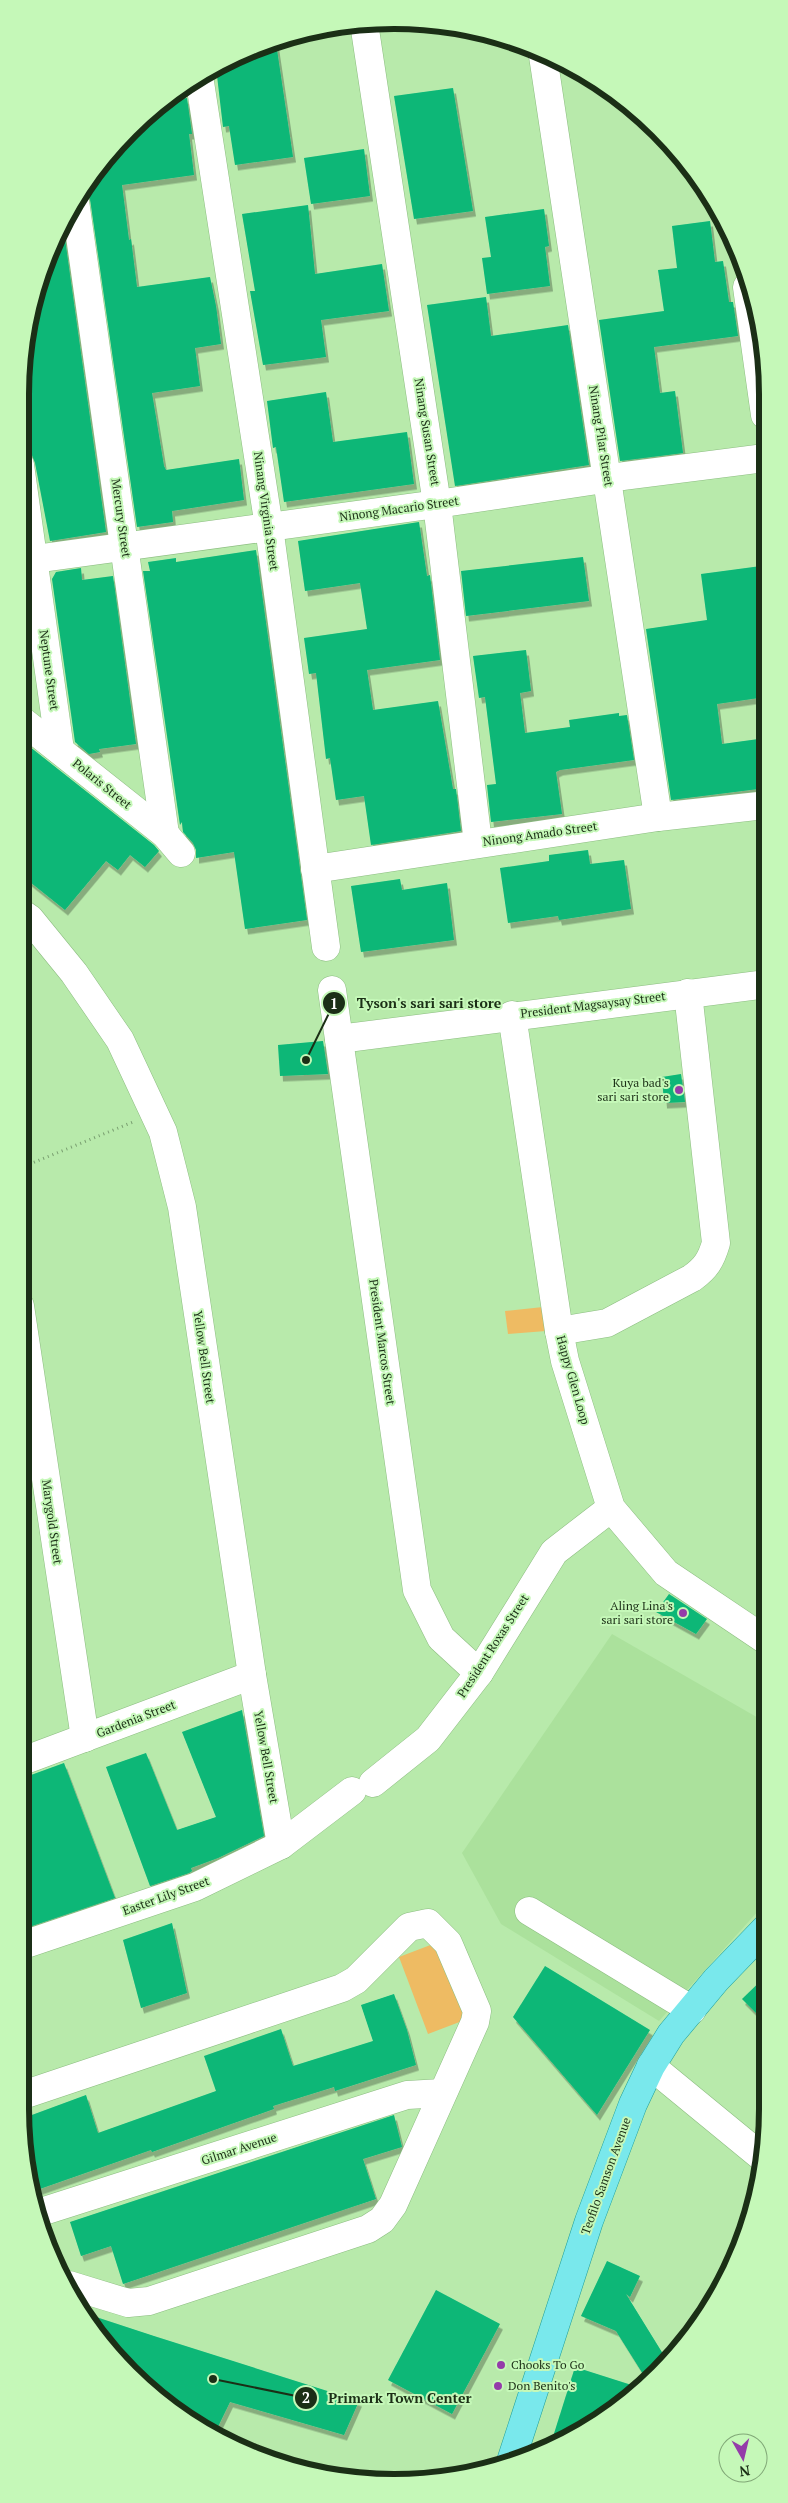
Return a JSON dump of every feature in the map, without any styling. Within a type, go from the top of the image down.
[{"type":"main road","name":"Teofilo Samson Avenue","points":[[513,2454],[589,2221],[633,2104],[651,2066],[671,2034],[759,1936]]},
{"type":"street","name":"Ninang Susan Street","points":[[365,30],[437,504],[478,843]]},
{"type":"street","name":"Ninang Pilar Street","points":[[544,61],[658,817]]},
{"type":"street","name":"Ninang Virginia Street","points":[[200,84],[269,527],[326,947]]},
{"type":"street","name":"Mercury Street","points":[[77,213],[125,546],[173,844]]},
{"type":"street","points":[[752,322],[757,359]]},
{"type":"street","name":"Ninong Macario Street","points":[[29,560],[437,504],[608,478],[759,459]]},
{"type":"street","name":"Neptune Street","points":[[29,572],[60,750]]},
{"type":"street","name":"Polaris Street","points":[[29,726],[173,844]]},
{"type":"street","name":"Ninong Amado Street","points":[[315,869],[658,817],[759,806]]},
{"type":"street","name":"Yellow Bell Street","points":[[29,919],[74,972],[120,1040],[163,1132],[182,1207],[252,1676],[281,1845]]},
{"type":"street","name":"President Magsaysay Street","points":[[339,1039],[759,984]]},
{"type":"street","name":"President Marcos Street","points":[[332,990],[416,1590],[441,1638],[478,1674]]},
{"type":"street","points":[[559,1331],[606,1323],[692,1278],[705,1269],[711,1259],[716,1243],[688,993]]},
{"type":"street","name":"Happy Glen Loop","points":[[512,1015],[565,1361],[611,1508],[666,1573],[759,1636]]},
{"type":"street","name":"Marygold Street","points":[[29,1367],[84,1738]]},
{"type":"street","name":"President Roxas Street","points":[[363,1787],[428,1740],[478,1674],[554,1552],[611,1508]]},
{"type":"street","name":"Gardenia Street","points":[[29,1759],[252,1676]]},
{"type":"street","name":"Easter Lily Street","points":[[29,1943],[195,1887],[281,1845],[363,1787]]},
{"type":"street","points":[[529,1911],[692,2010]]},
{"type":"street","points":[[29,2093],[342,1988],[356,1980],[408,1927],[428,1924],[448,1943],[477,2011],[475,2022],[393,2205],[382,2220],[368,2229],[149,2301],[128,2302],[75,2287]]},
{"type":"street","points":[[651,2066],[756,2153]]},
{"type":"street","name":"Gilmar Avenue","points":[[43,2211],[407,2095],[442,2093]]},
{"type":"path","points":[[29,1164],[154,1114]]},
{"type":"shaded area","points":[[543,1307],[546,1331],[508,1334],[505,1311]]},
{"type":"shaded area","points":[[612,1634],[759,1718],[759,1910],[659,2021],[501,1924],[462,1853]]},
{"type":"shaded area","points":[[441,1941],[470,2018],[428,2034],[399,1957]]},
{"type":"building","points":[[277,48],[293,157],[235,165],[229,126],[223,127],[217,75],[232,66]]},
{"type":"building","points":[[453,88],[473,211],[414,219],[394,96]]},
{"type":"building","points":[[187,98],[192,134],[189,134],[194,175],[122,185],[137,287],[210,277],[221,344],[195,348],[200,386],[152,393],[166,470],[239,459],[244,500],[172,511],[173,522],[137,527],[90,199],[87,195],[119,153],[153,119],[179,99]]},
{"type":"building","points":[[364,149],[370,196],[311,204],[304,158]]},
{"type":"building","points":[[308,205],[315,274],[382,264],[389,311],[321,320],[326,357],[263,365],[250,291],[255,291],[242,214]]},
{"type":"building","points":[[544,209],[549,246],[545,247],[550,286],[487,294],[482,258],[491,257],[485,217]]},
{"type":"building","points":[[710,221],[715,262],[723,261],[729,302],[733,302],[738,336],[654,347],[660,393],[675,391],[683,453],[620,461],[599,320],[664,311],[658,270],[677,268],[672,226]]},
{"type":"building","points":[[64,236],[106,532],[50,541],[32,455],[29,453],[29,394],[32,346],[41,299]]},
{"type":"building","points":[[486,297],[491,336],[568,325],[589,465],[455,486],[427,305]]},
{"type":"building","points":[[326,392],[333,442],[407,432],[414,484],[284,502],[276,447],[273,448],[267,401]]},
{"type":"building","points":[[419,522],[427,576],[430,575],[440,660],[367,670],[373,710],[438,701],[453,789],[456,789],[461,831],[371,845],[364,796],[336,800],[330,758],[326,759],[316,673],[309,674],[304,638],[367,629],[360,583],[305,591],[298,541]]},
{"type":"building","points":[[256,550],[307,920],[245,929],[234,852],[196,858],[196,850],[193,843],[183,832],[182,822],[180,825],[143,571],[150,571],[148,562],[176,558],[176,562]]},
{"type":"building","points":[[583,557],[589,601],[466,616],[461,571]]},
{"type":"building","points":[[759,566],[759,698],[717,704],[722,744],[759,739],[759,789],[671,800],[646,629],[707,620],[701,574]]},
{"type":"building","points":[[81,568],[82,580],[113,576],[136,744],[99,749],[100,752],[89,754],[75,742],[52,579],[56,572]]},
{"type":"building","points":[[526,650],[531,691],[520,693],[525,733],[570,727],[569,720],[619,713],[619,716],[627,715],[634,760],[556,772],[562,814],[491,822],[487,785],[496,784],[485,697],[479,698],[473,656]]},
{"type":"building","points":[[29,746],[154,845],[159,851],[145,867],[130,855],[118,870],[106,861],[65,910],[29,881]]},
{"type":"building","points":[[588,850],[590,864],[624,860],[631,909],[559,920],[558,916],[508,923],[500,868],[549,861],[549,855]]},
{"type":"building","points":[[400,879],[402,890],[447,883],[454,940],[361,952],[351,886]]},
{"type":"building","points":[[323,1041],[328,1074],[280,1076],[278,1045]]},
{"type":"building","name":"Kuya bad's sari sari store","points":[[681,1074],[685,1102],[664,1103],[662,1077]]},
{"type":"building","name":"Aling Lina's sari sari store","points":[[669,1594],[707,1619],[696,1634],[656,1612]]},
{"type":"building","points":[[242,1710],[264,1836],[218,1858],[191,1868],[192,1871],[189,1873],[150,1886],[106,1767],[146,1753],[177,1830],[216,1817],[182,1732]]},
{"type":"building","points":[[64,1763],[115,1898],[29,1927],[29,1776]]},
{"type":"building","points":[[172,1923],[187,1993],[141,2008],[123,1940]]},
{"type":"building","points":[[545,1966],[650,2030],[597,2115],[513,2017]]},
{"type":"building","points":[[759,1983],[759,2016],[742,1999]]},
{"type":"building","points":[[394,1994],[407,2030],[416,2065],[335,2091],[334,2087],[273,2106],[274,2109],[38,2190],[32,2157],[29,2116],[86,2095],[98,2133],[216,2091],[204,2056],[281,2029],[293,2066],[373,2041],[361,2005]]},
{"type":"building","points":[[394,2115],[402,2147],[363,2159],[376,2199],[123,2284],[111,2246],[81,2256],[70,2222]]},
{"type":"building","points":[[607,2261],[640,2276],[630,2297],[626,2294],[664,2355],[644,2375],[616,2331],[581,2316]]},
{"type":"building","points":[[436,2290],[500,2324],[452,2414],[388,2380]]},
{"type":"building","points":[[93,2316],[359,2401],[344,2435],[230,2402],[217,2429],[191,2413],[153,2384],[119,2350]]},
{"type":"building","points":[[575,2367],[633,2385],[597,2413],[552,2438]]},
{"type":"place","name":"Tyson's sari sari store","points":[[306,1060]]},
{"type":"place","name":"Kuya bad's sari sari store","points":[[679,1090]]},
{"type":"place","name":"Aling Lina's sari sari store","points":[[683,1613]]},
{"type":"place","name":"Chooks To Go","points":[[501,2365]]},
{"type":"place","name":"Primark Town Center","points":[[213,2379]]},
{"type":"place","name":"Don Benito's","points":[[498,2386]]}]
